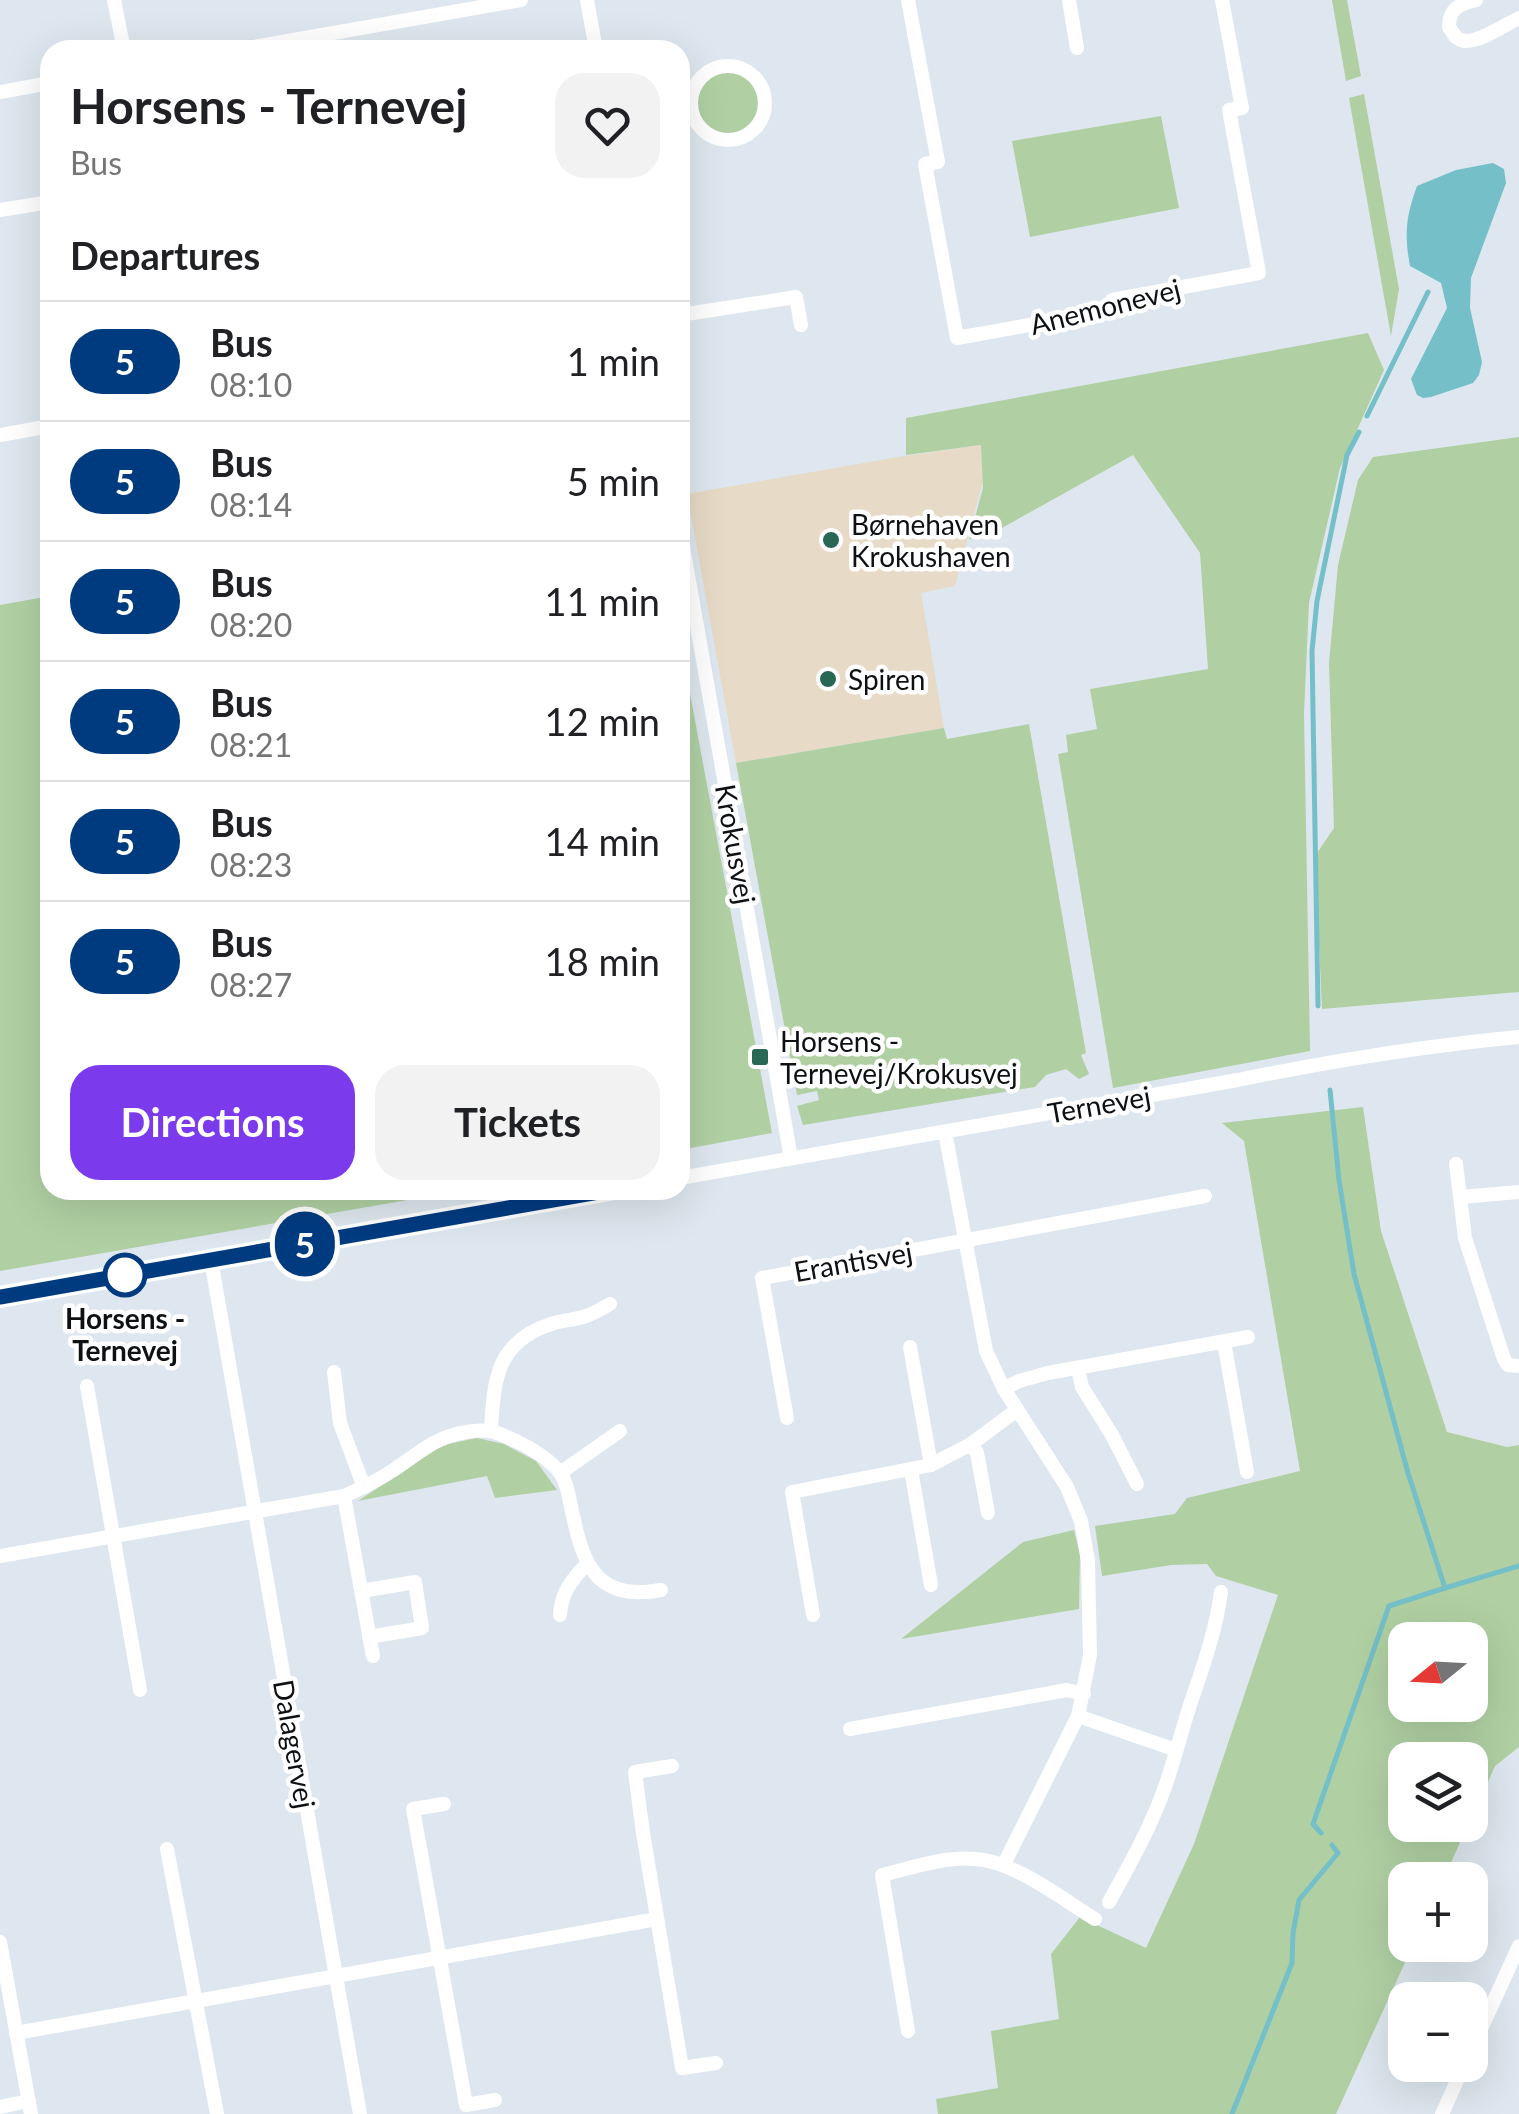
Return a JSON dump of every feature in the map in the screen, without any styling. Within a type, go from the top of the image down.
[{"type":"street","points":[[114,0],[122,40]]},
{"type":"street","points":[[293,40],[522,0]]},
{"type":"street","points":[[587,0],[594,40]]},
{"type":"street","name":"Anemonevej","points":[[908,0],[938,162],[926,164],[958,338],[1114,310],[1112,300],[1259,273],[1229,110],[1242,108],[1222,0]]},
{"type":"street","points":[[1069,0],[1077,48]]},
{"type":"street","points":[[1476,0],[1459,5],[1450,14],[1449,27],[1459,39],[1470,42],[1519,18]]},
{"type":"street","points":[[690,91],[713,69],[738,67],[758,82],[765,106],[755,128],[734,140],[712,137],[702,130],[690,108]]},
{"type":"street","points":[[0,92],[40,86]]},
{"type":"street","points":[[0,210],[40,204]]},
{"type":"street","points":[[690,314],[796,298],[800,326]]},
{"type":"street","points":[[0,435],[40,428]]},
{"type":"street","name":"Krokusvej","points":[[690,587],[791,1158]]},
{"type":"street","name":"Ternevej","points":[[690,1176],[1321,1063],[1519,1037]]},
{"type":"street","points":[[945,1132],[986,1352],[1017,1410],[1067,1487],[1080,1521],[1088,1560],[1090,1655],[1078,1716],[1004,1864]]},
{"type":"street","points":[[1456,1164],[1465,1238],[1504,1359],[1508,1366],[1519,1366]]},
{"type":"street","points":[[1461,1197],[1519,1192]]},
{"type":"street","name":"Erantisvej","points":[[786,1418],[762,1278],[1205,1196]]},
{"type":"street","points":[[0,1298],[553,1200]]},
{"type":"street","name":"Dalagervej","points":[[211,1260],[360,2114]]},
{"type":"street","points":[[491,1430],[494,1385],[500,1364],[514,1346],[550,1324],[588,1316],[610,1304]]},
{"type":"street","points":[[1004,1388],[1019,1381],[1248,1337]]},
{"type":"street","points":[[1224,1342],[1247,1472]]},
{"type":"street","points":[[910,1347],[931,1465]]},
{"type":"street","points":[[1078,1369],[1082,1387],[1137,1484]]},
{"type":"street","points":[[334,1372],[340,1422],[364,1487]]},
{"type":"street","points":[[87,1386],[140,1690]]},
{"type":"street","points":[[814,1615],[792,1492],[931,1465],[972,1444],[1017,1410]]},
{"type":"street","points":[[0,1556],[344,1496],[394,1470],[438,1440],[464,1432],[491,1430],[527,1446],[560,1473],[578,1542],[587,1564],[601,1580],[620,1591],[642,1594],[660,1590]]},
{"type":"street","points":[[560,1473],[620,1431]]},
{"type":"street","points":[[972,1444],[988,1513]]},
{"type":"street","points":[[912,1470],[931,1584]]},
{"type":"street","points":[[344,1496],[373,1656]]},
{"type":"street","points":[[560,1614],[560,1602],[572,1578],[587,1564]]},
{"type":"street","points":[[361,1592],[415,1582],[422,1628],[369,1637]]},
{"type":"street","points":[[1109,1902],[1153,1818],[1166,1784],[1209,1653],[1221,1592]]},
{"type":"street","points":[[850,1728],[1067,1690],[1084,1694]]},
{"type":"street","points":[[1078,1716],[1176,1750]]},
{"type":"street","points":[[672,1766],[635,1772],[682,2068],[716,2063]]},
{"type":"street","points":[[444,1804],[413,1809],[466,2105],[495,2100]]},
{"type":"street","points":[[167,1849],[216,2114]]},
{"type":"street","points":[[908,2031],[882,1875],[967,1858],[1004,1864],[1095,1919]]},
{"type":"street","points":[[16,2033],[657,1919]]},
{"type":"street","points":[[0,1942],[30,2108],[0,2106]]},
{"type":"street","points":[[1488,2014],[1519,1946]]},
{"type":"street","points":[[1442,2114],[1456,2082]]},
{"type":"shaded area","points":[[981,445],[983,481],[955,586],[921,593],[944,728],[736,763],[690,493]]},
{"type":"green space","points":[[1332,0],[1347,0],[1361,76],[1346,81]]},
{"type":"green space","points":[[727,72],[749,81],[758,103],[749,125],[727,134],[705,125],[696,103],[705,81]]},
{"type":"green space","points":[[1364,94],[1399,289],[1391,336],[1349,98]]},
{"type":"green space","points":[[1161,116],[1179,208],[1030,237],[1012,141]]},
{"type":"green space","points":[[1368,333],[1384,370],[1340,468],[1309,603],[1304,713],[1310,1051],[1113,1088],[1058,754],[1068,752],[1066,735],[1097,729],[1090,689],[1208,669],[1200,553],[1133,455],[982,539],[969,539],[983,488],[981,445],[906,455],[906,418]]},
{"type":"green space","points":[[1519,437],[1519,992],[1322,1009],[1315,856],[1334,828],[1329,663],[1338,565],[1358,480],[1373,457]]},
{"type":"green space","points":[[40,598],[40,1200],[408,1200],[0,1271],[0,605]]},
{"type":"green space","points":[[690,694],[772,1133],[690,1148]]},
{"type":"green space","points":[[1029,724],[1086,1053],[1081,1055],[1089,1074],[1079,1079],[1066,1069],[1046,1075],[1035,1087],[803,1125],[797,1106],[819,1100],[817,1091],[797,1095],[736,763],[944,728],[947,739]]},
{"type":"green space","points":[[1363,1107],[1381,1231],[1447,1432],[1507,1447],[1519,1445],[1519,1747],[1495,1766],[1488,1782],[1488,1742],[1388,1742],[1388,1842],[1460,1842],[1451,1862],[1388,1862],[1388,1962],[1405,1962],[1396,1982],[1388,1982],[1388,2000],[1336,2114],[938,2114],[936,2099],[998,2088],[991,2031],[1059,2019],[1051,1954],[1080,1917],[1146,1948],[1194,1844],[1278,1595],[1216,1576],[1207,1564],[1171,1565],[1102,1576],[1095,1526],[1175,1514],[1187,1498],[1300,1471],[1244,1141],[1222,1123]]},
{"type":"green space","points":[[477,1438],[504,1444],[536,1461],[557,1490],[495,1498],[487,1476],[358,1501],[443,1445]]},
{"type":"green space","points":[[1074,1530],[1080,1554],[1079,1609],[901,1639],[1023,1542]]},
{"type":"water","points":[[1493,163],[1504,169],[1506,183],[1471,278],[1470,308],[1482,362],[1479,375],[1473,383],[1423,398],[1417,395],[1411,379],[1447,308],[1441,283],[1410,266],[1407,235],[1413,197],[1417,186],[1456,170]]},
{"type":"waterway","points":[[1367,416],[1428,292]]},
{"type":"waterway","points":[[1318,1006],[1312,651],[1317,601],[1347,455],[1359,432]]},
{"type":"waterway","points":[[1321,1833],[1313,1824],[1389,1606],[1445,1588],[1408,1473],[1354,1274],[1330,1090]]},
{"type":"waterway","points":[[1445,1588],[1519,1566]]},
{"type":"waterway","points":[[1232,2114],[1292,1963],[1299,1900],[1338,1853],[1332,1845]]},
{"type":"bus line","name":"5","points":[[0,1297],[553,1200]]},
{"type":"place","name":"Børnehaven Krokushaven","points":[[831,540]]},
{"type":"place","name":"Spiren","points":[[828,679]]},
{"type":"place","name":"Horsens - Ternevej/Krokusvej","points":[[760,1057]]},
{"type":"place","name":"Horsens - Ternevej","points":[[125,1275]]}]
